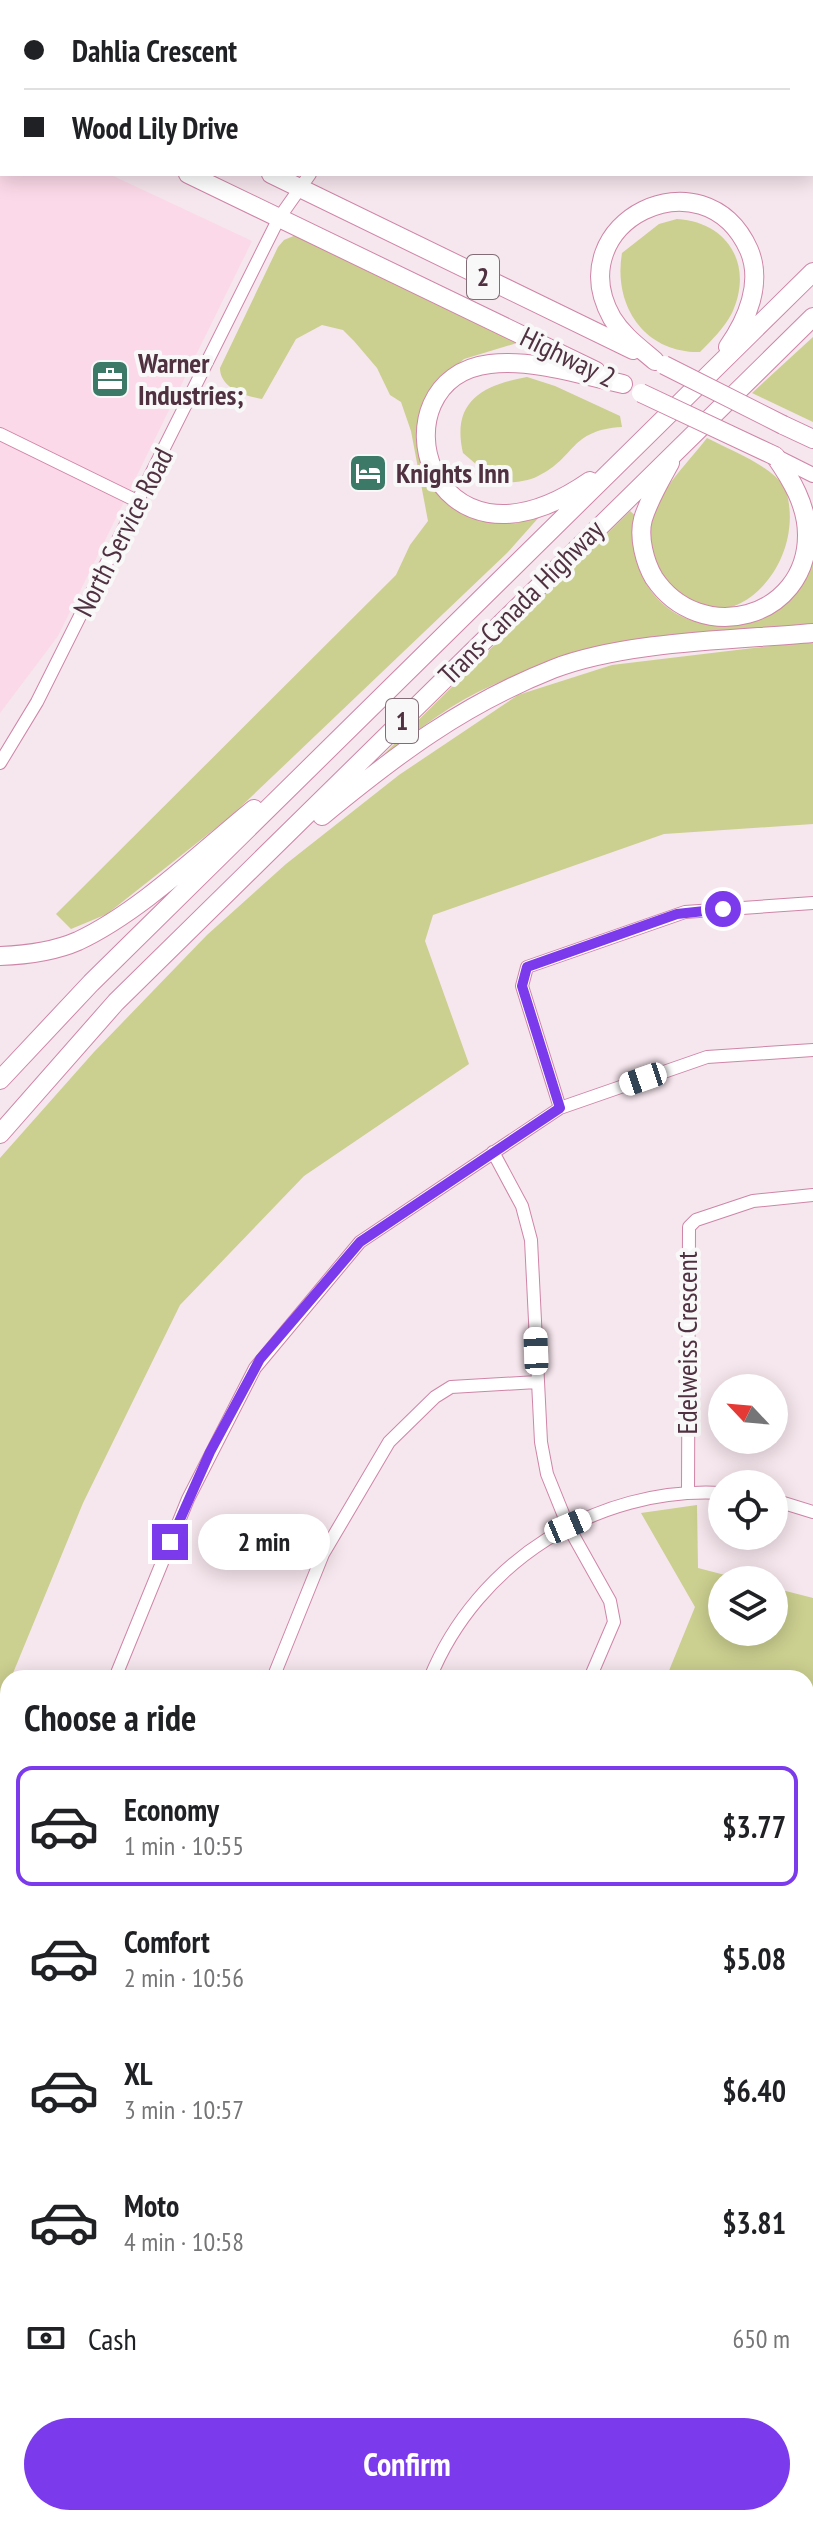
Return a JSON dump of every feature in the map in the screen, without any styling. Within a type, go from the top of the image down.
[{"type":"highway","name":"Highway 2","points":[[192,176],[775,456]]},
{"type":"highway","name":"Highway 2","points":[[280,176],[306,182],[813,439]]},
{"type":"highway","points":[[660,363],[628,338],[613,320],[602,296],[602,258],[614,233],[637,214],[657,204],[693,203],[710,208],[732,222],[752,257],[754,274],[749,307],[737,334],[709,375]]},
{"type":"highway","name":"Trans-Canada Highway","points":[[0,1080],[91,983],[813,272]]},
{"type":"highway","name":"Trans-Canada Highway","points":[[0,1134],[116,1002],[680,446],[808,324]]},
{"type":"highway","points":[[623,384],[534,365],[487,364],[463,372],[437,397],[427,418],[425,449],[431,469],[455,499],[469,509],[505,516],[553,504],[625,457]]},
{"type":"highway","points":[[680,446],[653,493],[642,522],[643,541],[649,569],[664,593],[685,609],[708,617],[731,618],[758,611],[784,593],[800,571],[807,536],[804,514],[793,482],[775,456]]},
{"type":"highway","points":[[236,887],[435,727],[555,669],[645,648],[813,633]]},
{"type":"highway","points":[[0,956],[37,954],[77,941],[110,922],[334,745]]},
{"type":"main road","name":"2","points":[[775,456],[813,475]]},
{"type":"street","name":"North Service Road","points":[[0,763],[37,702],[279,218],[306,182]]},
{"type":"street","points":[[0,434],[139,502]]},
{"type":"street","points":[[560,1108],[522,986],[527,967],[685,912],[813,903]]},
{"type":"street","points":[[118,1670],[188,1499],[260,1359],[360,1242],[560,1108],[707,1057],[813,1050]]},
{"type":"street","points":[[493,1152],[528,1223],[533,1257],[543,1458],[568,1526],[610,1601],[614,1622],[593,1670]]},
{"type":"street","name":"Edelweiss Crescent","points":[[688,1493],[689,1227],[696,1220],[753,1201],[813,1195]]},
{"type":"street","points":[[276,1670],[323,1554],[389,1442],[435,1397],[451,1387],[537,1382]]},
{"type":"street","points":[[434,1670],[455,1629],[483,1593],[526,1553],[568,1526],[636,1501],[708,1493]]},
{"type":"street","points":[[788,1504],[813,1512]]},
{"type":"shaded area","points":[[0,176],[113,176],[252,241],[58,636],[0,713]]},
{"type":"green space","points":[[677,219],[695,222],[723,237],[738,263],[738,295],[732,313],[722,329],[700,352],[680,350],[648,335],[628,307],[623,291],[620,272],[622,253],[659,224]]},
{"type":"green space","points":[[296,235],[517,343],[464,359],[445,376],[427,450],[470,507],[540,516],[507,553],[231,816],[107,914],[71,929],[56,914],[396,575],[410,545],[428,521],[411,431],[401,402],[390,395],[377,368],[343,330],[322,325],[296,339],[262,399],[235,390],[221,375],[220,368],[278,247],[284,240]]},
{"type":"green space","points":[[813,337],[813,422],[752,393]]},
{"type":"green space","points":[[527,377],[555,386],[620,416],[622,427],[592,433],[550,469],[532,479],[488,483],[477,465],[463,453],[460,435],[466,408],[484,391]]},
{"type":"green space","points":[[707,438],[749,459],[778,479],[785,487],[790,519],[785,549],[771,575],[752,596],[730,608],[705,609],[681,598],[659,571],[649,538],[649,524],[661,496]]},
{"type":"green space","points":[[630,511],[636,516],[638,566],[653,594],[675,613],[700,623],[728,625],[755,618],[780,604],[800,582],[813,552],[813,624],[642,643],[559,661],[464,699],[373,765]]},
{"type":"green space","points":[[813,641],[813,824],[664,834],[433,915],[425,941],[469,1064],[304,1176],[180,1305],[83,1503],[14,1670],[0,1670],[0,1158],[94,1052],[207,935],[286,864],[399,775],[518,695],[612,665]]},
{"type":"green space","points":[[697,1505],[698,1568],[708,1571],[708,1646],[788,1646],[788,1592],[813,1598],[813,1670],[669,1670],[695,1607],[641,1513]]},
{"type":"place","name":"Warner Industries;","points":[[110,379]]},
{"type":"place","name":"Knights Inn","points":[[368,473]]},
{"type":"route","points":[[170,1542],[210,1452],[260,1359],[360,1242],[560,1108],[522,986],[523,972],[527,967],[677,914],[723,909]]}]
